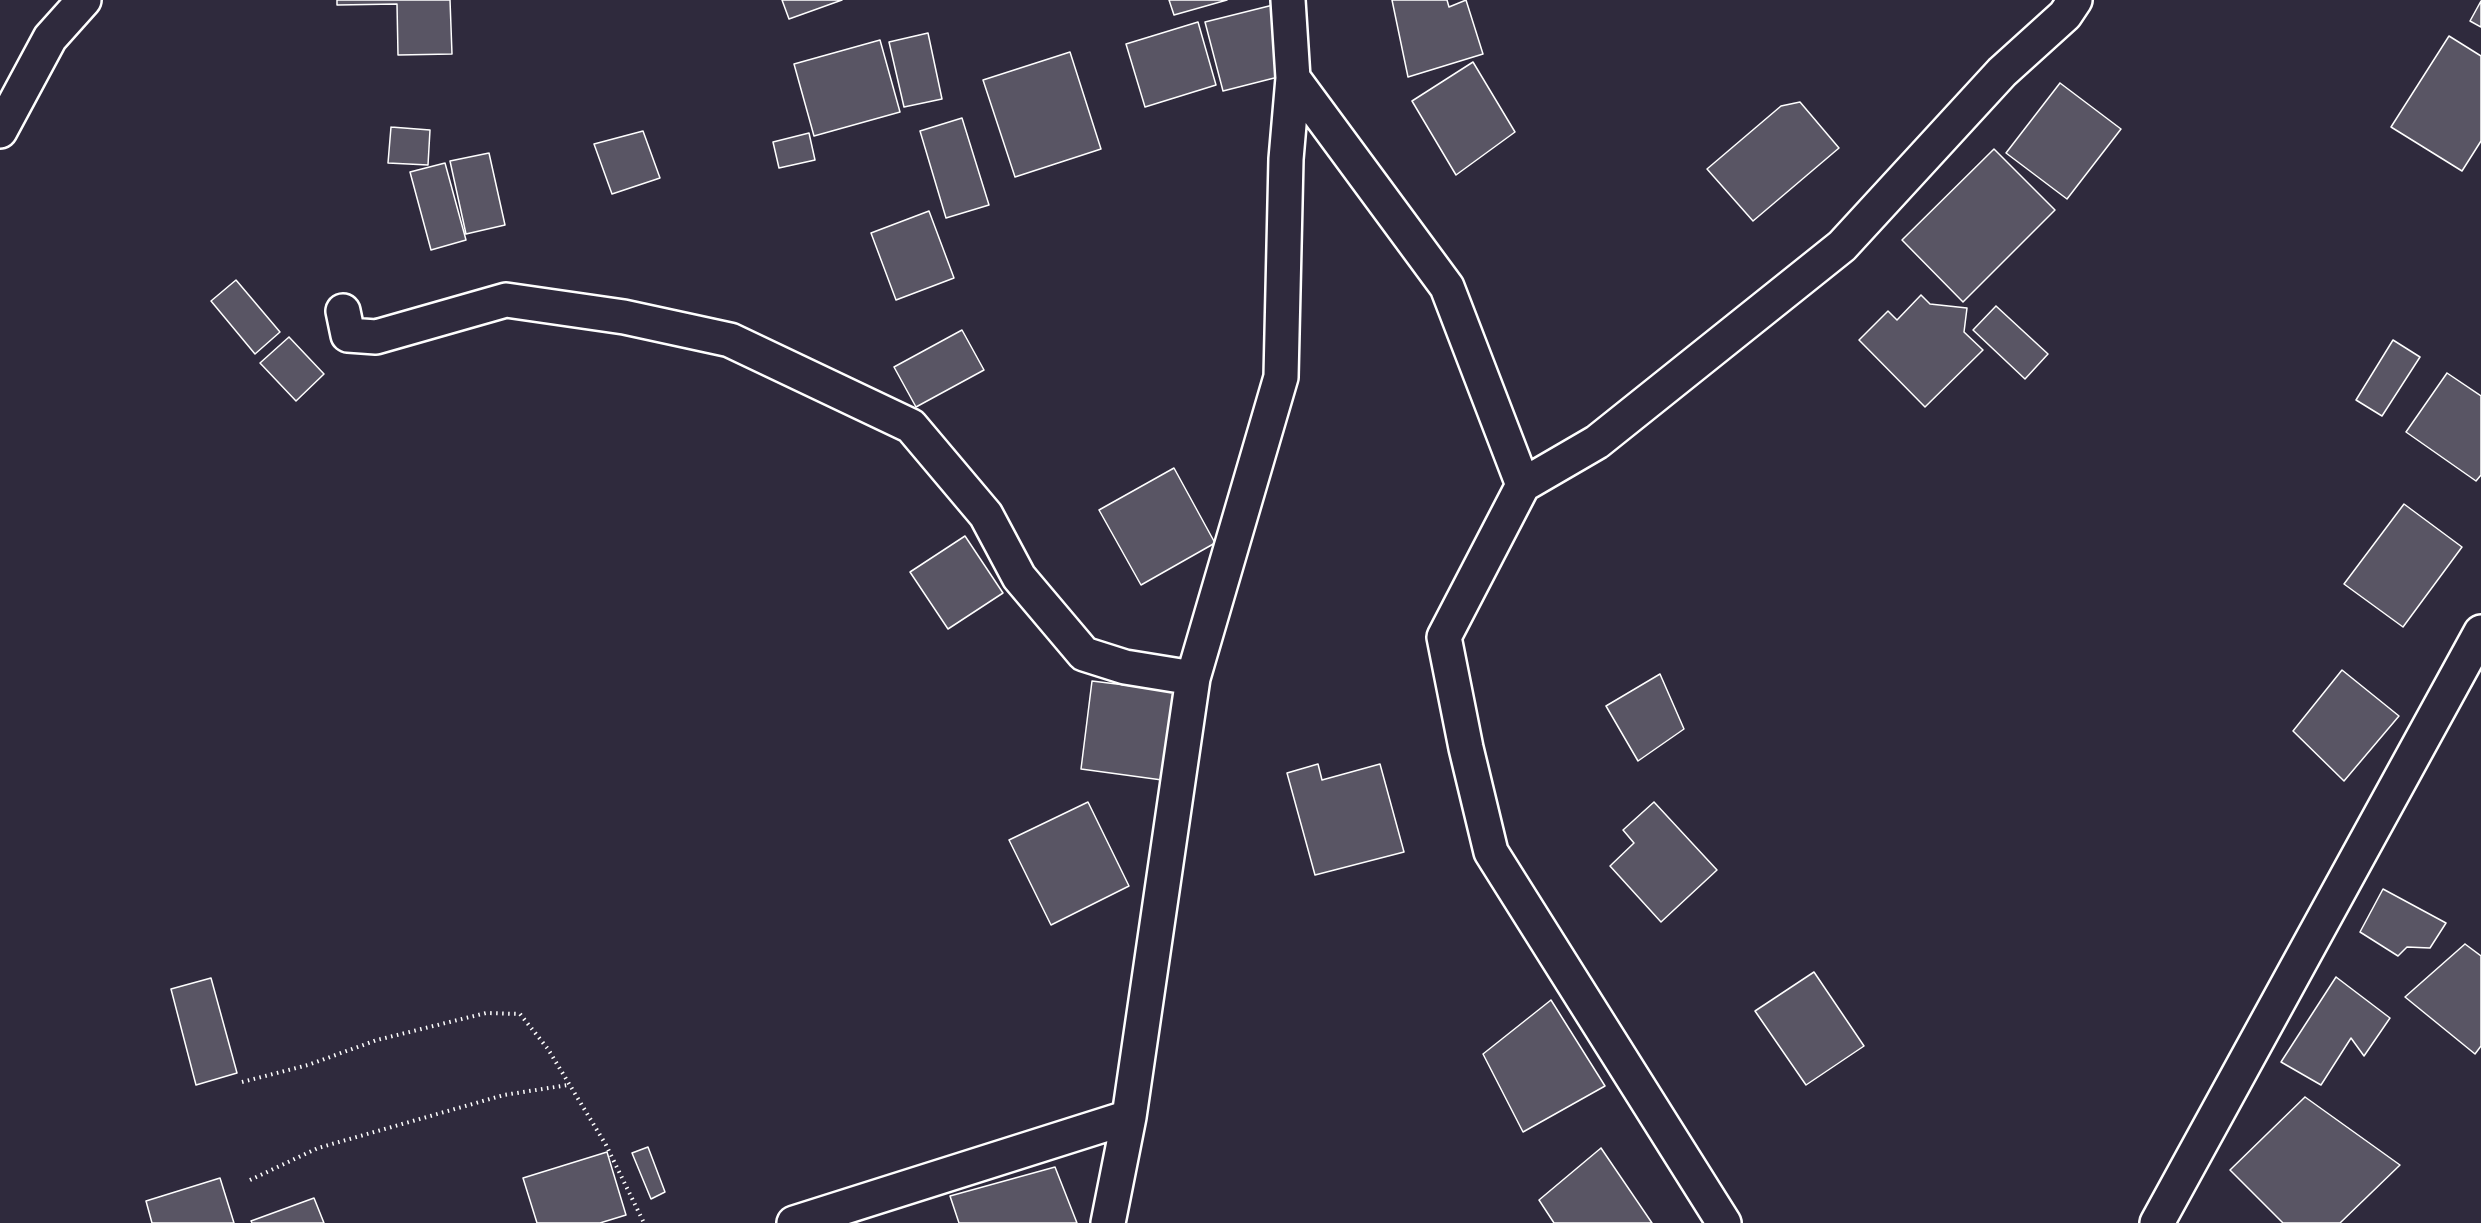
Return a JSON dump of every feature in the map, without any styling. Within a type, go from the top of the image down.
[{"type":"street","points":[[0,131],[50,38],[84,0]]},
{"type":"street","points":[[1108,1223],[1129,1116],[1193,678],[1281,377],[1286,159],[1293,78],[1288,0]]},
{"type":"street","points":[[1724,1223],[1491,852],[1466,748],[1444,637],[1523,485],[1597,442],[1842,246],[2002,72],[2065,15],[2075,0]]},
{"type":"street","points":[[1293,78],[1447,287],[1523,485]]},
{"type":"street","points":[[343,311],[348,335],[376,337],[506,300],[624,317],[729,340],[911,426],[986,515],[1019,577],[1084,654],[1125,667],[1193,678]]},
{"type":"street","points":[[2157,1223],[2479,642]]},
{"type":"street","points":[[794,1223],[1129,1116]]},
{"type":"path","points":[[242,1082],[308,1065],[377,1040],[486,1012],[520,1014],[548,1050],[606,1145],[644,1223]]},
{"type":"path","points":[[250,1180],[318,1148],[504,1095],[568,1084]]},
{"type":"building","points":[[337,0],[450,0],[452,54],[398,55],[397,4],[337,5]]},
{"type":"building","points":[[782,0],[842,0],[789,19]]},
{"type":"building","points":[[1169,0],[1227,0],[1174,15]]},
{"type":"building","points":[[1392,0],[1447,0],[1449,7],[1466,0],[1483,54],[1408,77]]},
{"type":"building","points":[[2481,1],[2481,27],[2470,21]]},
{"type":"building","points":[[1273,5],[1290,74],[1223,91],[1205,22]]},
{"type":"building","points":[[1198,22],[1216,85],[1145,107],[1126,44]]},
{"type":"building","points":[[928,33],[942,99],[904,107],[889,42]]},
{"type":"building","points":[[2449,36],[2481,56],[2481,141],[2462,171],[2391,127]]},
{"type":"building","points":[[880,40],[900,112],[814,136],[794,64]]},
{"type":"building","points":[[1070,52],[1101,149],[1015,177],[983,80]]},
{"type":"building","points":[[1473,62],[1515,132],[1456,175],[1412,101]]},
{"type":"building","points":[[2060,83],[2121,129],[2067,199],[2006,153]]},
{"type":"building","points":[[1800,102],[1839,148],[1753,221],[1707,169],[1781,106]]},
{"type":"building","points":[[962,118],[989,205],[946,218],[920,131]]},
{"type":"building","points":[[391,127],[430,130],[428,165],[388,163]]},
{"type":"building","points":[[643,131],[660,178],[612,194],[594,144]]},
{"type":"building","points":[[809,133],[815,160],[779,168],[773,142]]},
{"type":"building","points":[[1994,149],[2055,210],[1963,302],[1902,240]]},
{"type":"building","points":[[489,153],[505,225],[466,234],[450,161]]},
{"type":"building","points":[[445,163],[466,240],[431,250],[410,172]]},
{"type":"building","points":[[929,211],[954,278],[896,300],[871,233]]},
{"type":"building","points":[[236,280],[280,332],[255,354],[211,301]]},
{"type":"building","points":[[1921,295],[1930,304],[1967,308],[1964,332],[1983,350],[1925,407],[1859,340],[1888,311],[1897,320]]},
{"type":"building","points":[[1996,306],[2048,354],[2025,379],[1973,330]]},
{"type":"building","points":[[962,330],[984,370],[916,407],[894,367]]},
{"type":"building","points":[[289,337],[324,374],[296,401],[260,363]]},
{"type":"building","points":[[2393,340],[2420,357],[2382,416],[2356,400]]},
{"type":"building","points":[[2447,373],[2481,396],[2481,475],[2476,481],[2406,432]]},
{"type":"building","points":[[1174,468],[1215,543],[1141,585],[1099,510]]},
{"type":"building","points":[[2404,504],[2462,547],[2403,627],[2344,584]]},
{"type":"building","points":[[965,536],[1003,593],[948,629],[910,572]]},
{"type":"building","points":[[2342,670],[2399,716],[2344,781],[2293,731]]},
{"type":"building","points":[[1660,674],[1684,729],[1638,761],[1606,706]]},
{"type":"building","points":[[1092,681],[1174,691],[1162,780],[1081,769]]},
{"type":"building","points":[[1318,764],[1322,780],[1380,764],[1404,852],[1315,875],[1287,773]]},
{"type":"building","points":[[1088,802],[1129,886],[1051,925],[1009,840]]},
{"type":"building","points":[[1654,802],[1717,870],[1661,922],[1610,866],[1634,843],[1623,830]]},
{"type":"building","points":[[2383,889],[2446,923],[2430,948],[2407,947],[2398,956],[2360,932]]},
{"type":"building","points":[[2465,944],[2481,956],[2481,1046],[2475,1054],[2405,997]]},
{"type":"building","points":[[1814,972],[1864,1046],[1806,1085],[1755,1011]]},
{"type":"building","points":[[2336,977],[2390,1018],[2364,1056],[2351,1038],[2321,1085],[2281,1062]]},
{"type":"building","points":[[211,978],[237,1073],[196,1085],[171,989]]},
{"type":"building","points":[[1551,1000],[1605,1086],[1523,1132],[1483,1054]]},
{"type":"building","points":[[2305,1097],[2400,1165],[2340,1223],[2283,1223],[2230,1170]]},
{"type":"building","points":[[648,1147],[665,1192],[651,1199],[632,1153]]},
{"type":"building","points":[[1601,1148],[1652,1223],[1554,1223],[1539,1200]]},
{"type":"building","points":[[607,1152],[626,1215],[600,1223],[537,1223],[523,1178]]},
{"type":"building","points":[[1055,1167],[1077,1223],[959,1223],[950,1196]]},
{"type":"building","points":[[220,1178],[234,1223],[152,1223],[146,1201]]},
{"type":"building","points":[[314,1198],[324,1223],[252,1223],[251,1221]]}]
